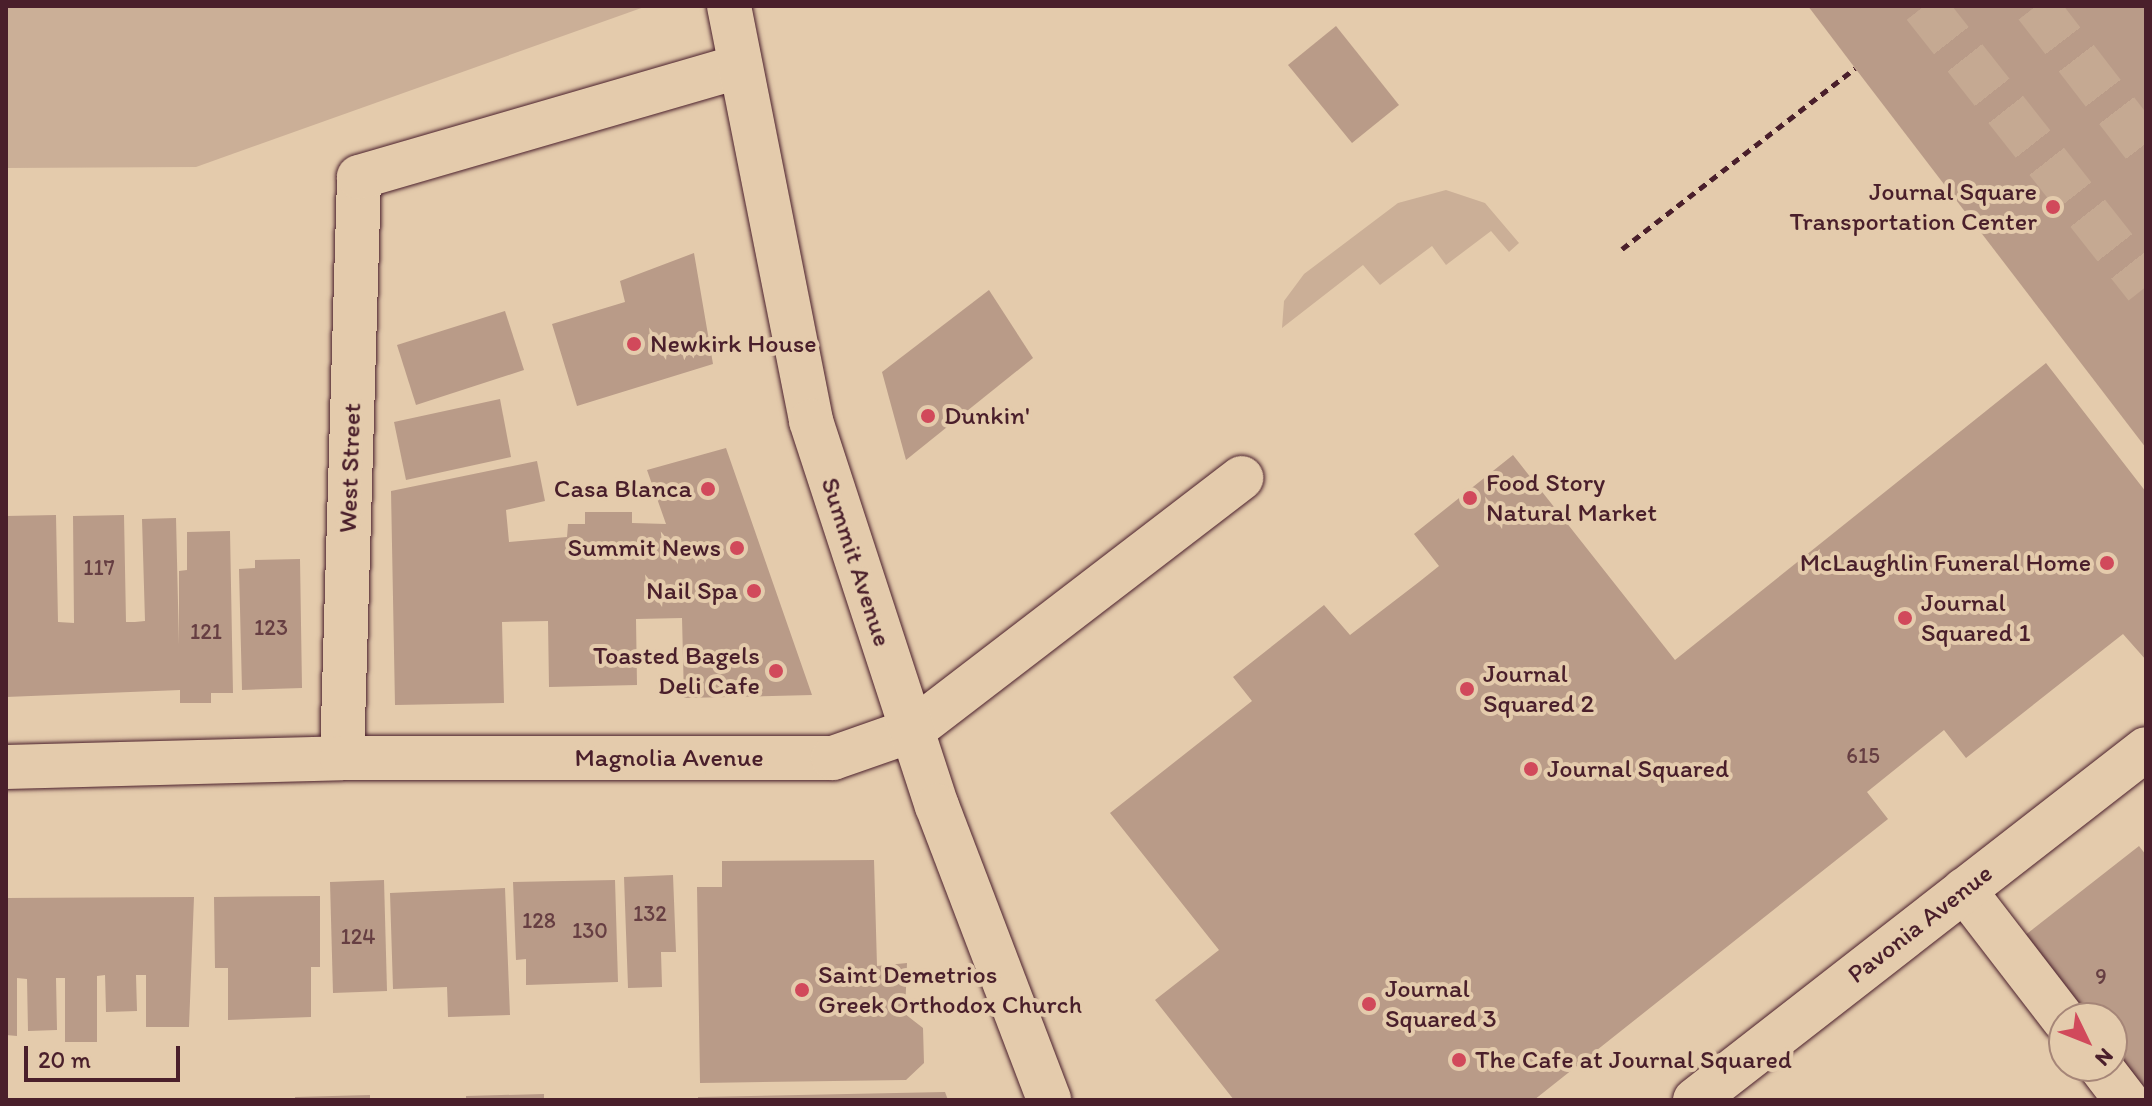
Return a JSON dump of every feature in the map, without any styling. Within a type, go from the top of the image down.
[{"type":"street","name":"Summit Avenue","points":[[729,6],[811,421],[913,730],[1049,1100]]},
{"type":"street","name":"West Street","points":[[342,758],[359,177],[740,66]]},
{"type":"street","name":"Magnolia Avenue","points":[[6,767],[342,758],[833,758],[913,730],[1242,478]]},
{"type":"street","name":"Pavonia Avenue","points":[[1695,1100],[2146,749]]},
{"type":"street","points":[[1964,890],[2050,1002]]},
{"type":"street","points":[[2112,1082],[2126,1100]]},
{"type":"path","points":[[1622,249],[1855,68]]},
{"type":"shaded area","points":[[6,6],[647,6],[196,167],[6,168]]},
{"type":"shaded area","points":[[1446,190],[1485,203],[1519,243],[1509,252],[1491,231],[1446,265],[1432,246],[1380,285],[1363,265],[1282,328],[1284,301],[1304,274],[1398,203]]},
{"type":"building","name":"Journal Square Transportation Center","points":[[1808,6],[2146,6],[2146,448],[1855,68]]},
{"type":"building","points":[[1336,26],[1399,105],[1352,143],[1288,65]]},
{"type":"building","name":"Newkirk House","points":[[694,253],[713,364],[577,406],[552,324],[625,302],[620,281]]},
{"type":"building","name":"Dunkin'","points":[[989,290],[1033,358],[906,460],[882,372]]},
{"type":"building","points":[[505,311],[524,370],[416,405],[397,345]]},
{"type":"building","name":"Journal Squared","points":[[2046,363],[2146,492],[2146,660],[2123,634],[1966,758],[1944,730],[1867,792],[1888,819],[1534,1100],[1234,1100],[1155,1000],[1219,950],[1110,813],[1252,701],[1233,677],[1324,605],[1350,635],[1419,582],[1439,566],[1414,534],[1513,455],[1675,660]]},
{"type":"building","points":[[500,399],[511,457],[406,480],[394,422]]},
{"type":"building","points":[[726,448],[812,695],[684,698],[682,618],[636,619],[637,685],[549,687],[548,621],[502,622],[504,703],[395,705],[391,491],[537,461],[545,501],[506,510],[509,542],[567,537],[568,524],[585,524],[585,512],[632,512],[632,523],[666,524],[647,470]]},
{"type":"building","points":[[56,515],[58,622],[74,623],[73,516],[124,515],[126,622],[145,621],[142,519],[176,518],[179,645],[179,571],[187,570],[187,532],[230,531],[233,693],[211,693],[211,703],[180,703],[180,690],[6,697],[6,516]]},
{"type":"building","points":[[300,559],[302,688],[242,690],[239,569],[255,568],[255,560]]},
{"type":"building","points":[[2139,846],[2146,855],[2146,1091],[2128,1068],[2128,1002],[2076,1002],[2024,936]]},
{"type":"building","name":"Saint Demetrios Greek Orthodox Church","points":[[874,860],[877,966],[907,963],[905,1014],[923,1028],[924,1063],[906,1080],[700,1083],[697,887],[722,887],[722,861]]},
{"type":"building","points":[[673,875],[676,952],[661,952],[662,987],[628,988],[624,877]]},
{"type":"building","points":[[384,880],[387,991],[333,993],[330,882]]},
{"type":"building","points":[[615,880],[618,982],[526,985],[526,959],[516,960],[513,882]]},
{"type":"building","points":[[505,888],[510,1015],[448,1017],[447,987],[393,989],[390,893]]},
{"type":"building","points":[[320,896],[320,967],[311,967],[311,1017],[228,1020],[228,968],[215,968],[214,897]]},
{"type":"building","points":[[194,897],[189,1027],[146,1027],[146,975],[136,975],[137,1011],[106,1012],[105,975],[97,976],[97,1042],[65,1042],[65,978],[56,978],[57,1030],[28,1031],[27,979],[17,978],[17,1036],[6,1035],[6,898]]},
{"type":"building","points":[[945,1092],[948,1100],[698,1100],[698,1097]]},
{"type":"building","points":[[544,1094],[544,1100],[466,1100],[466,1096]]},
{"type":"building","points":[[370,1095],[370,1100],[295,1100],[295,1097]]},
{"type":"tunnel","points":[[1924,6],[2146,287]]},
{"type":"tunnel","points":[[2036,6],[2146,149]]},
{"type":"place","name":"Journal Square Transportation Center","points":[[2053,207]]},
{"type":"place","name":"Newkirk House","points":[[634,344]]},
{"type":"place","name":"Dunkin'","points":[[928,416]]},
{"type":"place","name":"Casa Blanca","points":[[708,489]]},
{"type":"place","name":"Food Story Natural Market","points":[[1470,498]]},
{"type":"place","name":"Summit News","points":[[737,548]]},
{"type":"place","name":"McLaughlin Funeral Home","points":[[2107,563]]},
{"type":"place","name":"Nail Spa","points":[[754,591]]},
{"type":"place","name":"Journal Squared 1","points":[[1905,618]]},
{"type":"place","name":"Toasted Bagels Deli Cafe","points":[[776,671]]},
{"type":"place","name":"Journal Squared 2","points":[[1467,689]]},
{"type":"place","name":"Journal Squared","points":[[1531,769]]},
{"type":"place","name":"Saint Demetrios Greek Orthodox Church","points":[[802,990]]},
{"type":"place","name":"Journal Squared 3","points":[[1369,1004]]},
{"type":"place","name":"The Cafe at Journal Squared","points":[[1459,1060]]}]
